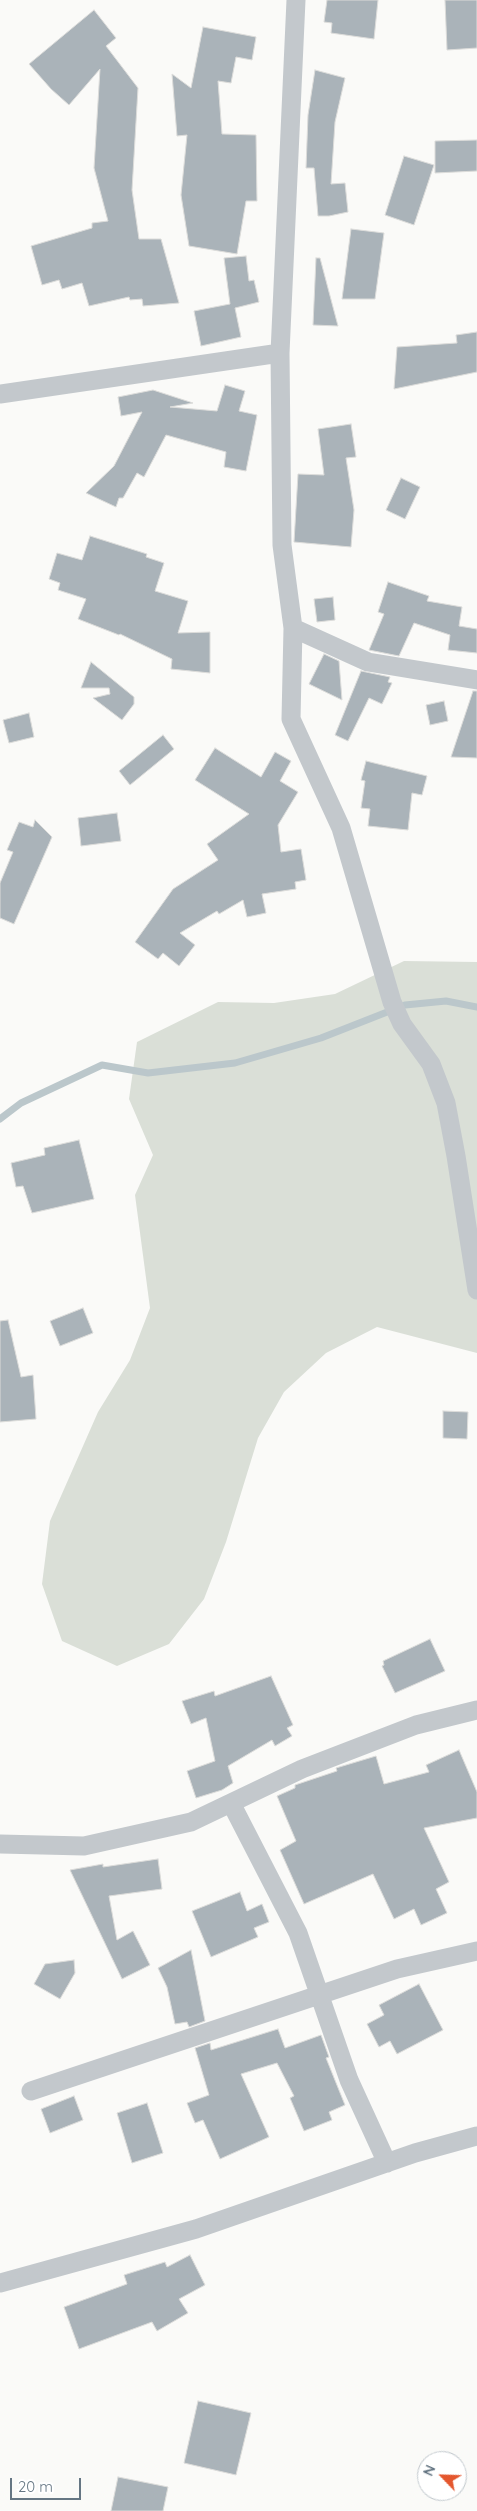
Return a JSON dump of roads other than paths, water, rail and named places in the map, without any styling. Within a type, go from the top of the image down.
[{"type":"street","points":[[296,0],[280,352],[282,545],[293,628],[291,719],[341,828],[392,1002],[402,1024],[431,1064],[446,1103],[477,1290]]},
{"type":"street","points":[[0,394],[280,352]]},
{"type":"street","points":[[293,628],[368,662],[477,680]]},
{"type":"street","points":[[0,1844],[84,1846],[191,1822],[302,1769],[416,1726],[477,1710]]},
{"type":"street","points":[[231,1803],[298,1933],[318,1996],[349,2080],[387,2163]]},
{"type":"street","points":[[31,2091],[397,1969],[477,1951]]},
{"type":"street","points":[[0,2283],[196,2229],[387,2163],[477,2136]]},
{"type":"waterway","points":[[0,1119],[21,1103],[102,1065],[148,1073],[235,1063],[321,1038],[405,1005],[446,1001],[477,1007]]}]
